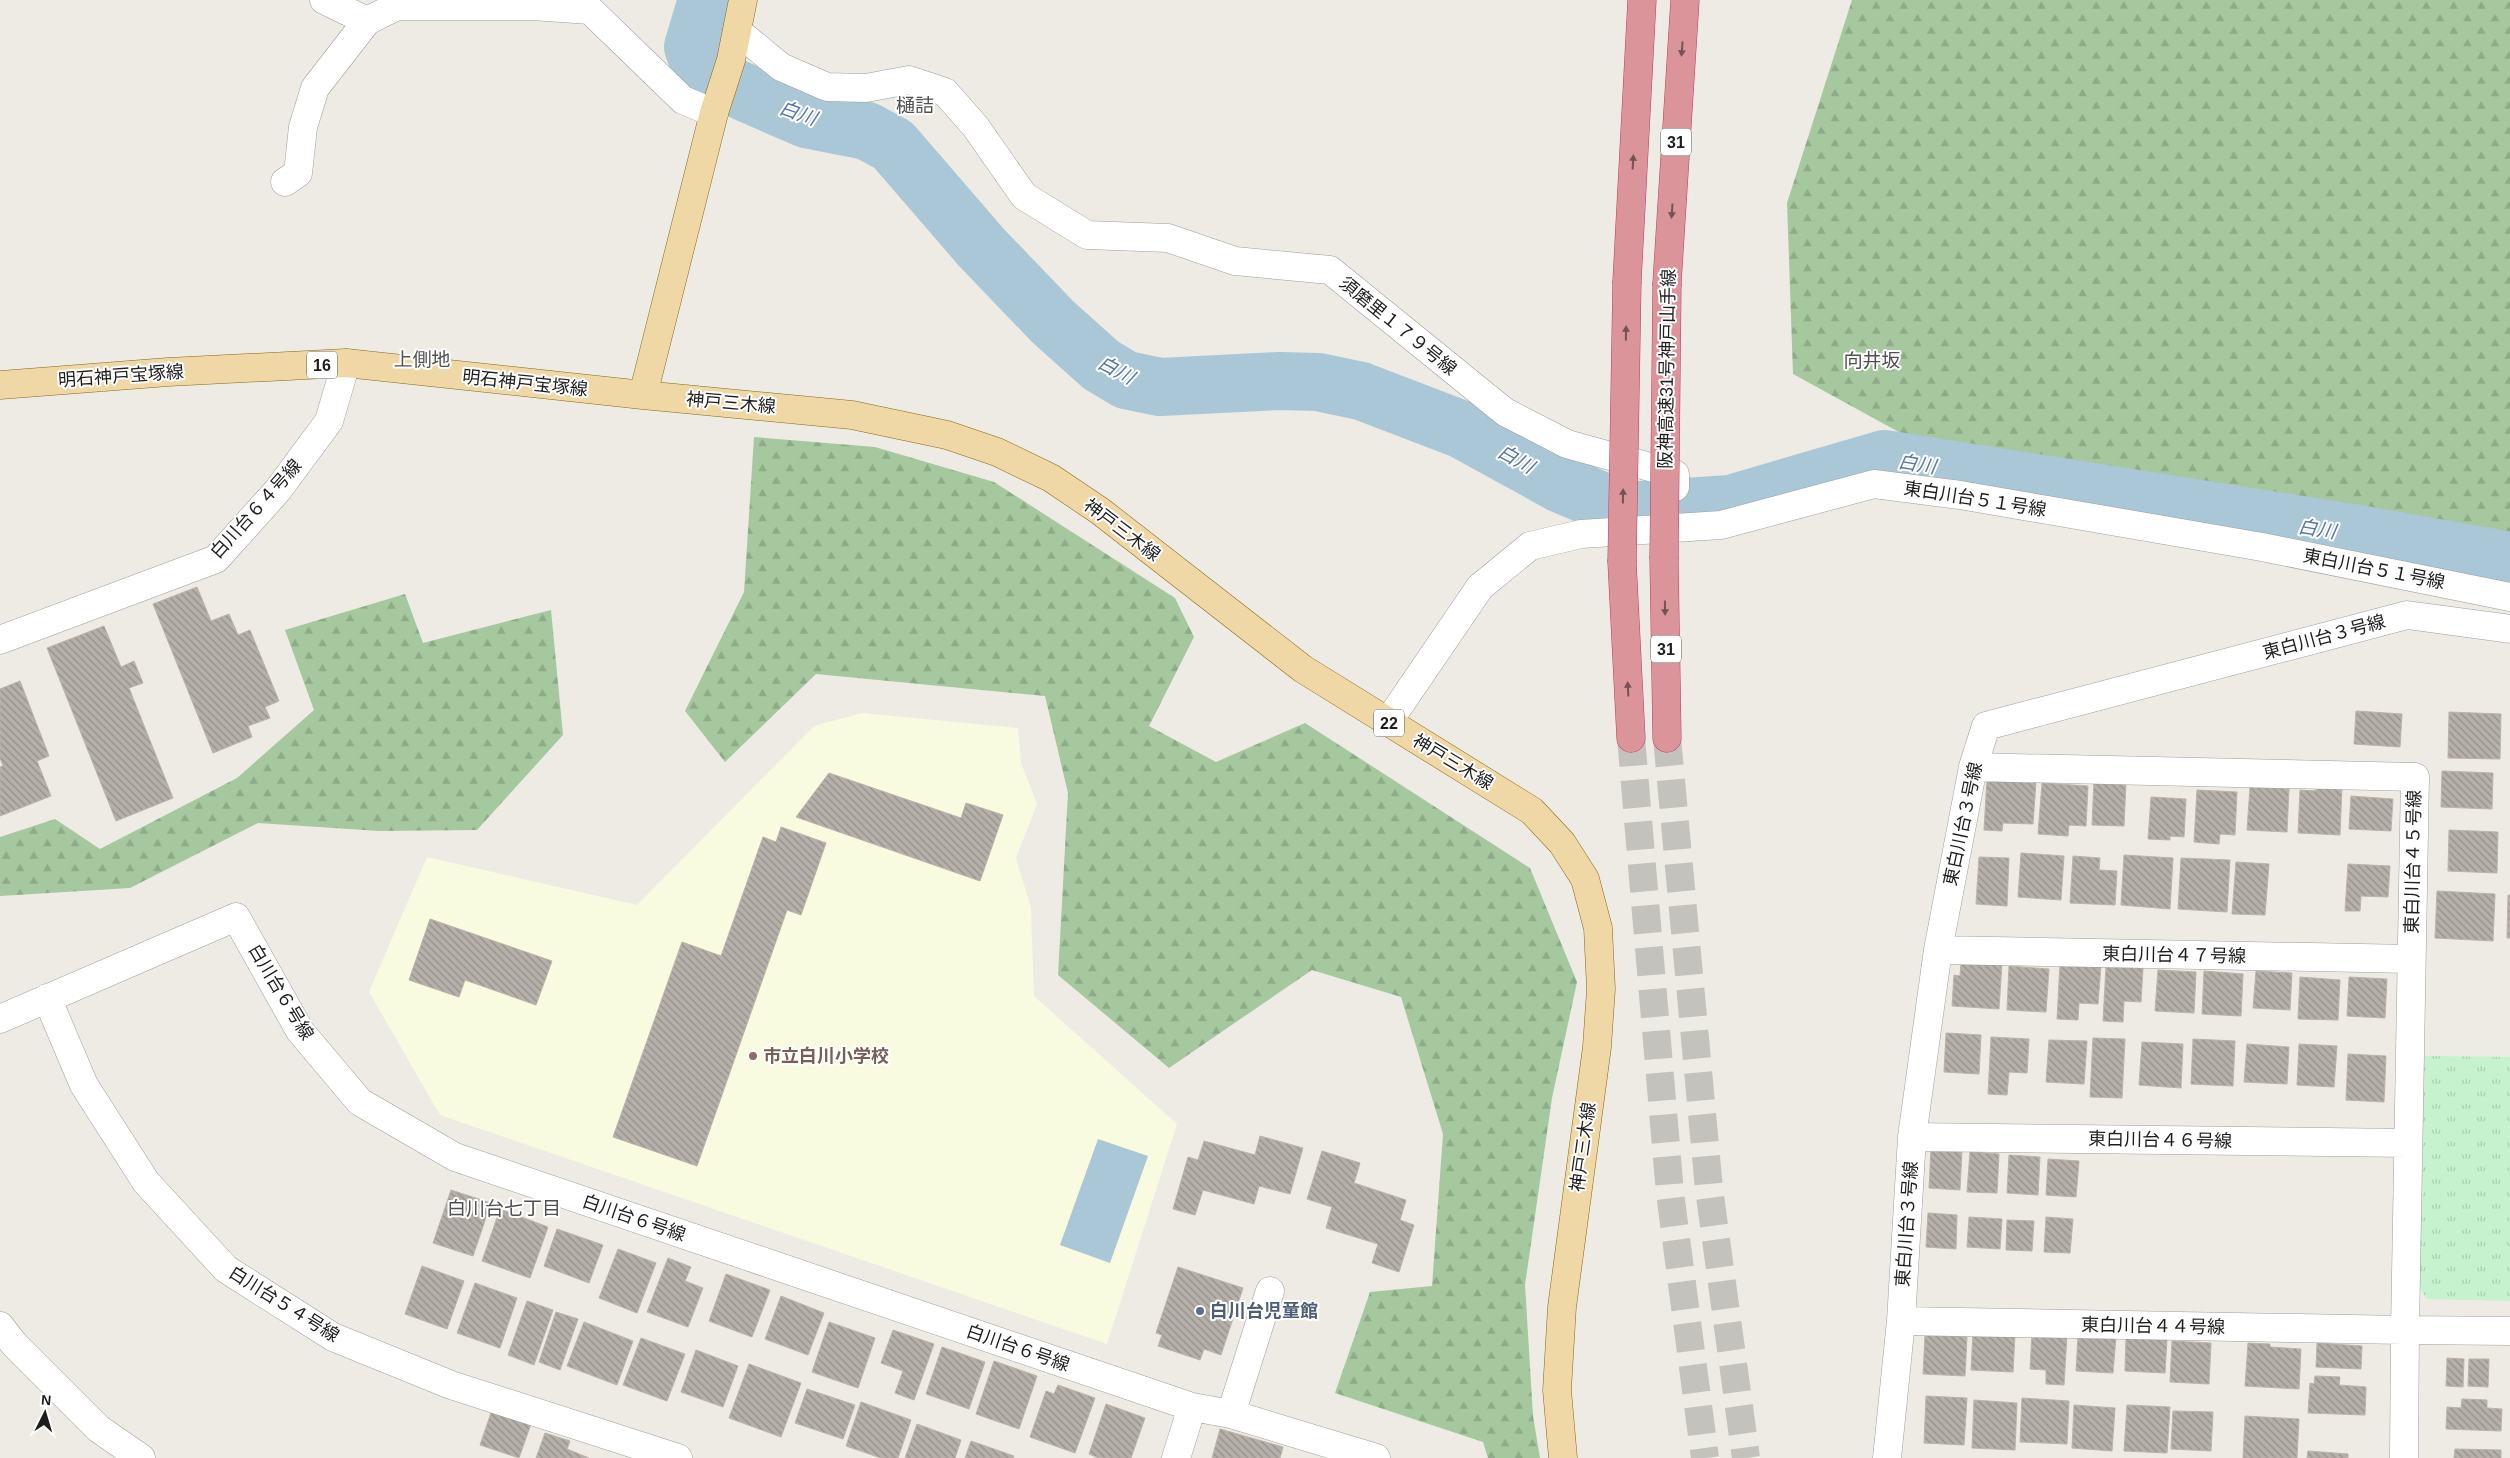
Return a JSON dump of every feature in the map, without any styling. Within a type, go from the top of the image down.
[{"type":"highway","name":"31","points":[[1631,738],[1622,562],[1627,281],[1642,0]]},
{"type":"highway","name":"阪神高速31号神戸山手線","points":[[1667,738],[1664,559],[1667,283],[1685,0]]},
{"type":"main road","points":[[643,395],[714,113],[731,60],[743,0]]},
{"type":"main road","name":"明石神戸宝塚線","points":[[0,385],[168,372],[346,363],[643,395]]},
{"type":"main road","name":"神戸三木線","points":[[643,395],[852,415],[947,435],[998,452],[1051,478],[1100,511],[1303,669],[1532,811],[1562,843],[1585,880],[1598,928],[1601,988],[1597,1047],[1562,1316],[1558,1390],[1563,1458]]},
{"type":"street","points":[[324,0],[367,21]]},
{"type":"street","points":[[285,182],[298,173],[303,126],[315,88],[367,21],[397,6],[532,6],[590,10],[683,100],[714,113]]},
{"type":"street","name":"須磨里１７９号線","points":[[737,30],[781,66],[827,87],[866,88],[909,80],[945,92],[975,126],[1024,196],[1087,235],[1168,238],[1235,261],[1330,270],[1505,412],[1567,444],[1675,474],[1674,527]]},
{"type":"street","name":"白川台６４号線","points":[[0,640],[216,559],[278,490],[329,421],[346,363]]},
{"type":"street","name":"東白川台５１号線","points":[[1388,722],[1480,587],[1530,546],[1582,534],[1721,525],[1874,484],[1960,495],[2262,546],[2510,596]]},
{"type":"street","name":"東白川台３号線","points":[[1887,1458],[1901,1321],[1912,1137],[1938,950],[1973,767],[1986,726],[2407,616],[2510,629]]},
{"type":"street","name":"東白川台４５号線","points":[[1973,767],[2415,777],[2404,1458]]},
{"type":"street","name":"白川台６号線","points":[[0,1019],[236,917],[300,1031],[360,1102],[455,1157],[1192,1407],[1231,1414],[1315,1449],[1376,1458]]},
{"type":"street","name":"東白川台４７号線","points":[[1938,950],[2411,959]]},
{"type":"street","name":"白川台５４号線","points":[[47,998],[84,1085],[146,1182],[226,1269],[333,1337],[451,1385],[678,1458]]},
{"type":"street","name":"東白川台４６号線","points":[[1912,1137],[2408,1143]]},
{"type":"street","points":[[1231,1414],[1270,1291]]},
{"type":"street","name":"東白川台４４号線","points":[[1901,1321],[2510,1331]]},
{"type":"street","points":[[0,1326],[14,1344],[99,1430],[141,1458]]},
{"type":"street","points":[[1176,1458],[1192,1407]]},
{"type":"shaded area","name":"市立白川小学校","points":[[862,713],[1018,728],[1021,763],[1037,804],[1016,858],[1031,908],[1034,996],[1177,1124],[1107,1344],[440,1115],[369,992],[427,857],[637,905],[814,726]]},
{"type":"green space","points":[[1852,0],[2510,0],[2510,539],[1937,453],[1793,374],[1787,203]]},
{"type":"green space","points":[[754,437],[875,447],[994,482],[1175,598],[1194,637],[1149,726],[1216,762],[1305,723],[1530,868],[1577,982],[1552,1098],[1525,1285],[1533,1416],[1540,1458],[1488,1458],[1483,1442],[1335,1393],[1370,1292],[1432,1286],[1443,1134],[1401,997],[1312,970],[1169,1068],[1058,975],[1068,793],[1045,696],[816,674],[725,762],[685,711],[744,592]]},
{"type":"green space","points":[[405,594],[423,643],[551,610],[563,735],[477,830],[379,831],[258,823],[130,888],[0,896],[0,837],[55,819],[100,849],[237,778],[314,710],[285,630]]},
{"type":"green space","points":[[2423,1056],[2510,1057],[2510,1301],[2427,1299],[2417,1284]]},
{"type":"water","points":[[1098,1139],[1148,1156],[1110,1263],[1060,1245]]},
{"type":"building","points":[[197,587],[211,621],[229,614],[238,635],[250,630],[279,701],[265,707],[270,718],[248,726],[252,737],[213,753],[153,604]]},
{"type":"building","points":[[104,626],[121,667],[134,661],[143,683],[129,688],[173,798],[116,821],[47,648]]},
{"type":"building","points":[[20,681],[49,756],[37,761],[51,796],[0,816],[0,767],[3,766],[0,758],[0,689]]},
{"type":"building","points":[[2356,711],[2402,714],[2400,747],[2354,744]]},
{"type":"building","points":[[2449,712],[2501,714],[2500,759],[2448,758]]},
{"type":"building","points":[[2442,771],[2493,773],[2492,809],[2441,807]]},
{"type":"building","points":[[829,773],[961,818],[966,803],[1003,815],[980,881],[796,817]]},
{"type":"building","points":[[1987,779],[2036,782],[2033,824],[2003,823],[2002,831],[1984,830]]},
{"type":"building","points":[[2094,780],[2126,782],[2124,826],[2092,825]]},
{"type":"building","points":[[2042,783],[2088,786],[2086,826],[2069,825],[2068,836],[2038,834]]},
{"type":"building","points":[[2316,784],[2342,786],[2340,835],[2298,833],[2300,790],[2316,791]]},
{"type":"building","points":[[2250,787],[2289,789],[2287,832],[2247,830]]},
{"type":"building","points":[[2197,790],[2237,792],[2235,835],[2220,834],[2219,844],[2194,842]]},
{"type":"building","points":[[2351,796],[2393,799],[2391,831],[2349,829]]},
{"type":"building","points":[[2151,797],[2186,799],[2184,837],[2170,836],[2170,840],[2148,839]]},
{"type":"building","points":[[781,827],[826,843],[801,915],[787,910],[697,1166],[613,1137],[682,942],[721,956],[763,837],[776,842]]},
{"type":"building","points":[[2449,830],[2498,832],[2497,873],[2448,871]]},
{"type":"building","points":[[2021,853],[2064,856],[2061,900],[2018,897]]},
{"type":"building","points":[[2124,855],[2173,858],[2170,909],[2121,905]]},
{"type":"building","points":[[2073,856],[2100,858],[2099,870],[2117,871],[2115,905],[2070,903]]},
{"type":"building","points":[[1979,857],[2009,858],[2007,906],[1976,904]]},
{"type":"building","points":[[2181,858],[2230,860],[2227,912],[2178,909]]},
{"type":"building","points":[[2236,862],[2269,864],[2265,915],[2232,914]]},
{"type":"building","points":[[2348,864],[2390,866],[2388,897],[2361,896],[2360,911],[2345,911]]},
{"type":"building","points":[[2437,891],[2495,894],[2493,941],[2435,938]]},
{"type":"building","points":[[2508,895],[2510,895],[2510,938],[2507,938]]},
{"type":"building","points":[[430,919],[552,961],[536,1005],[465,980],[459,997],[409,980]]},
{"type":"building","points":[[1961,961],[2002,963],[1999,1009],[1952,1006],[1954,975],[1960,976]]},
{"type":"building","points":[[2060,963],[2101,965],[2098,1004],[2079,1003],[2078,1020],[2057,1019]]},
{"type":"building","points":[[2009,966],[2049,969],[2046,1012],[2007,1010]]},
{"type":"building","points":[[2106,966],[2143,968],[2141,1002],[2124,1001],[2123,1022],[2103,1021]]},
{"type":"building","points":[[2158,970],[2196,972],[2194,1013],[2155,1011]]},
{"type":"building","points":[[2204,971],[2243,974],[2241,1016],[2202,1014]]},
{"type":"building","points":[[2256,971],[2292,973],[2290,1010],[2253,1008]]},
{"type":"building","points":[[2300,977],[2340,980],[2338,1020],[2298,1019]]},
{"type":"building","points":[[2349,977],[2387,979],[2385,1018],[2347,1016]]},
{"type":"building","points":[[1946,1033],[1981,1035],[1979,1074],[1944,1072]]},
{"type":"building","points":[[1991,1037],[2029,1039],[2027,1073],[2009,1072],[2007,1095],[1988,1094]]},
{"type":"building","points":[[2093,1038],[2125,1039],[2122,1098],[2090,1097]]},
{"type":"building","points":[[2193,1039],[2235,1041],[2233,1086],[2191,1084]]},
{"type":"building","points":[[2049,1040],[2087,1041],[2084,1084],[2046,1082]]},
{"type":"building","points":[[2142,1042],[2183,1044],[2181,1088],[2139,1085]]},
{"type":"building","points":[[2247,1044],[2289,1047],[2287,1084],[2244,1082]]},
{"type":"building","points":[[2299,1044],[2337,1046],[2334,1087],[2297,1085]]},
{"type":"building","points":[[2348,1054],[2386,1056],[2384,1102],[2346,1100]]},
{"type":"building","points":[[1260,1136],[1303,1148],[1290,1194],[1259,1186],[1254,1204],[1203,1190],[1195,1215],[1173,1209],[1188,1157],[1198,1160],[1204,1141],[1255,1155]]},
{"type":"building","points":[[1931,1148],[1962,1150],[1960,1190],[1929,1188]]},
{"type":"building","points":[[1322,1151],[1360,1163],[1354,1183],[1406,1200],[1400,1220],[1414,1225],[1399,1272],[1372,1263],[1378,1244],[1326,1228],[1332,1207],[1307,1199]]},
{"type":"building","points":[[1970,1152],[1999,1154],[1997,1193],[1967,1192]]},
{"type":"building","points":[[2009,1155],[2040,1157],[2038,1195],[2007,1193]]},
{"type":"building","points":[[2048,1159],[2079,1161],[2076,1197],[2046,1195]]},
{"type":"building","points":[[451,1190],[491,1203],[473,1256],[433,1243]]},
{"type":"building","points":[[500,1209],[548,1227],[530,1278],[482,1261]]},
{"type":"building","points":[[1928,1213],[1957,1215],[1956,1249],[1926,1247]]},
{"type":"building","points":[[1969,1217],[2002,1219],[2000,1249],[1967,1247]]},
{"type":"building","points":[[2046,1217],[2073,1219],[2070,1253],[2044,1252]]},
{"type":"building","points":[[2007,1220],[2034,1221],[2032,1251],[2006,1250]]},
{"type":"building","points":[[557,1229],[603,1245],[589,1283],[544,1266]]},
{"type":"building","points":[[618,1249],[656,1263],[637,1313],[599,1298]]},
{"type":"building","points":[[668,1258],[691,1267],[685,1281],[703,1288],[688,1327],[647,1312]]},
{"type":"building","points":[[422,1266],[464,1281],[447,1329],[405,1314]]},
{"type":"building","name":"白川台児童館","points":[[1178,1267],[1243,1288],[1221,1355],[1204,1349],[1200,1360],[1158,1346],[1162,1335],[1156,1333]]},
{"type":"building","points":[[726,1274],[770,1290],[752,1337],[709,1321]]},
{"type":"building","points":[[475,1283],[517,1298],[500,1348],[457,1333]]},
{"type":"building","points":[[781,1296],[824,1313],[808,1355],[765,1339]]},
{"type":"building","points":[[527,1301],[553,1310],[534,1365],[508,1355]]},
{"type":"building","points":[[556,1312],[578,1319],[560,1370],[539,1362]]},
{"type":"building","points":[[584,1322],[633,1341],[617,1385],[567,1366]]},
{"type":"building","points":[[829,1322],[875,1338],[858,1388],[812,1372]]},
{"type":"building","points":[[893,1330],[934,1344],[914,1400],[895,1393],[903,1371],[881,1363]]},
{"type":"building","points":[[1973,1333],[2015,1335],[2013,1372],[1971,1370]]},
{"type":"building","points":[[2032,1333],[2067,1335],[2064,1385],[2046,1384],[2046,1370],[2030,1369]]},
{"type":"building","points":[[1925,1335],[1967,1337],[1965,1376],[1923,1374]]},
{"type":"building","points":[[2078,1335],[2116,1337],[2113,1373],[2076,1371]]},
{"type":"building","points":[[2126,1337],[2167,1339],[2165,1373],[2125,1371]]},
{"type":"building","points":[[641,1338],[685,1354],[667,1401],[623,1385]]},
{"type":"building","points":[[2172,1341],[2211,1343],[2209,1384],[2170,1382]]},
{"type":"building","points":[[2248,1343],[2301,1349],[2299,1389],[2245,1386]]},
{"type":"building","points":[[2317,1343],[2362,1346],[2361,1369],[2316,1367]]},
{"type":"building","points":[[942,1347],[985,1362],[969,1409],[926,1394]]},
{"type":"building","points":[[696,1350],[738,1366],[723,1407],[681,1392]]},
{"type":"building","points":[[2447,1358],[2464,1359],[2463,1387],[2446,1386]]},
{"type":"building","points":[[2469,1359],[2489,1359],[2488,1387],[2468,1386]]},
{"type":"building","points":[[994,1361],[1037,1376],[1019,1429],[976,1414]]},
{"type":"building","points":[[749,1364],[801,1383],[781,1437],[729,1418]]},
{"type":"building","points":[[2315,1376],[2340,1377],[2339,1385],[2366,1387],[2365,1415],[2308,1413],[2310,1383],[2314,1384]]},
{"type":"building","points":[[1058,1385],[1095,1398],[1075,1453],[1030,1437],[1046,1391],[1054,1394]]},
{"type":"building","points":[[807,1389],[855,1405],[843,1439],[795,1423]]},
{"type":"building","points":[[1926,1396],[1967,1398],[1964,1445],[1924,1443]]},
{"type":"building","points":[[2022,1398],[2069,1401],[2067,1444],[2020,1442]]},
{"type":"building","points":[[2462,1399],[2487,1400],[2487,1408],[2502,1409],[2501,1431],[2446,1429],[2447,1407],[2461,1408]]},
{"type":"building","points":[[1974,1400],[2017,1403],[2015,1450],[1972,1448]]},
{"type":"building","points":[[861,1402],[911,1420],[898,1458],[881,1458],[846,1446]]},
{"type":"building","points":[[1106,1404],[1145,1418],[1131,1458],[1099,1458],[1089,1454]]},
{"type":"building","points":[[2074,1405],[2115,1408],[2112,1451],[2072,1448]]},
{"type":"building","points":[[2127,1405],[2170,1407],[2167,1453],[2124,1451]]},
{"type":"building","points":[[492,1410],[531,1424],[519,1458],[480,1445]]},
{"type":"building","points":[[2173,1411],[2213,1412],[2211,1451],[2171,1449]]},
{"type":"building","points":[[2245,1416],[2299,1419],[2297,1458],[2243,1458]]},
{"type":"building","points":[[917,1424],[961,1440],[955,1458],[905,1458]]},
{"type":"building","points":[[1220,1429],[1283,1447],[1280,1458],[1212,1458]]},
{"type":"building","points":[[545,1433],[570,1441],[567,1449],[589,1458],[536,1458]]},
{"type":"building","points":[[971,1441],[1014,1456],[1013,1458],[965,1458]]},
{"type":"building","points":[[2455,1449],[2501,1450],[2501,1458],[2454,1458]]},
{"type":"building","points":[[2308,1451],[2348,1454],[2348,1458],[2307,1458]]},
{"type":"waterway","name":"白川","points":[[707,0],[693,47],[703,74],[806,119],[867,131],[893,145],[981,247],[1053,322],[1101,365],[1126,380],[1160,387],[1280,381],[1318,382],[1361,391],[1463,430],[1561,484],[1625,511],[1730,504],[1884,459],[2364,535],[2510,561]]},
{"type":"tunnel","points":[[1631,738],[1670,1193],[1705,1458]]},
{"type":"tunnel","points":[[1667,738],[1709,1189],[1746,1458]]},
{"type":"place","name":"市立白川小学校","points":[[753,1056]]},
{"type":"place","name":"白川台児童館","points":[[1200,1311]]},
{"type":"district","name":"樋詰","points":[[915,105]]},
{"type":"district","name":"上側地","points":[[422,359]]},
{"type":"district","name":"向井坂","points":[[1872,360]]},
{"type":"district","name":"白川台七丁目","points":[[504,1208]]}]
